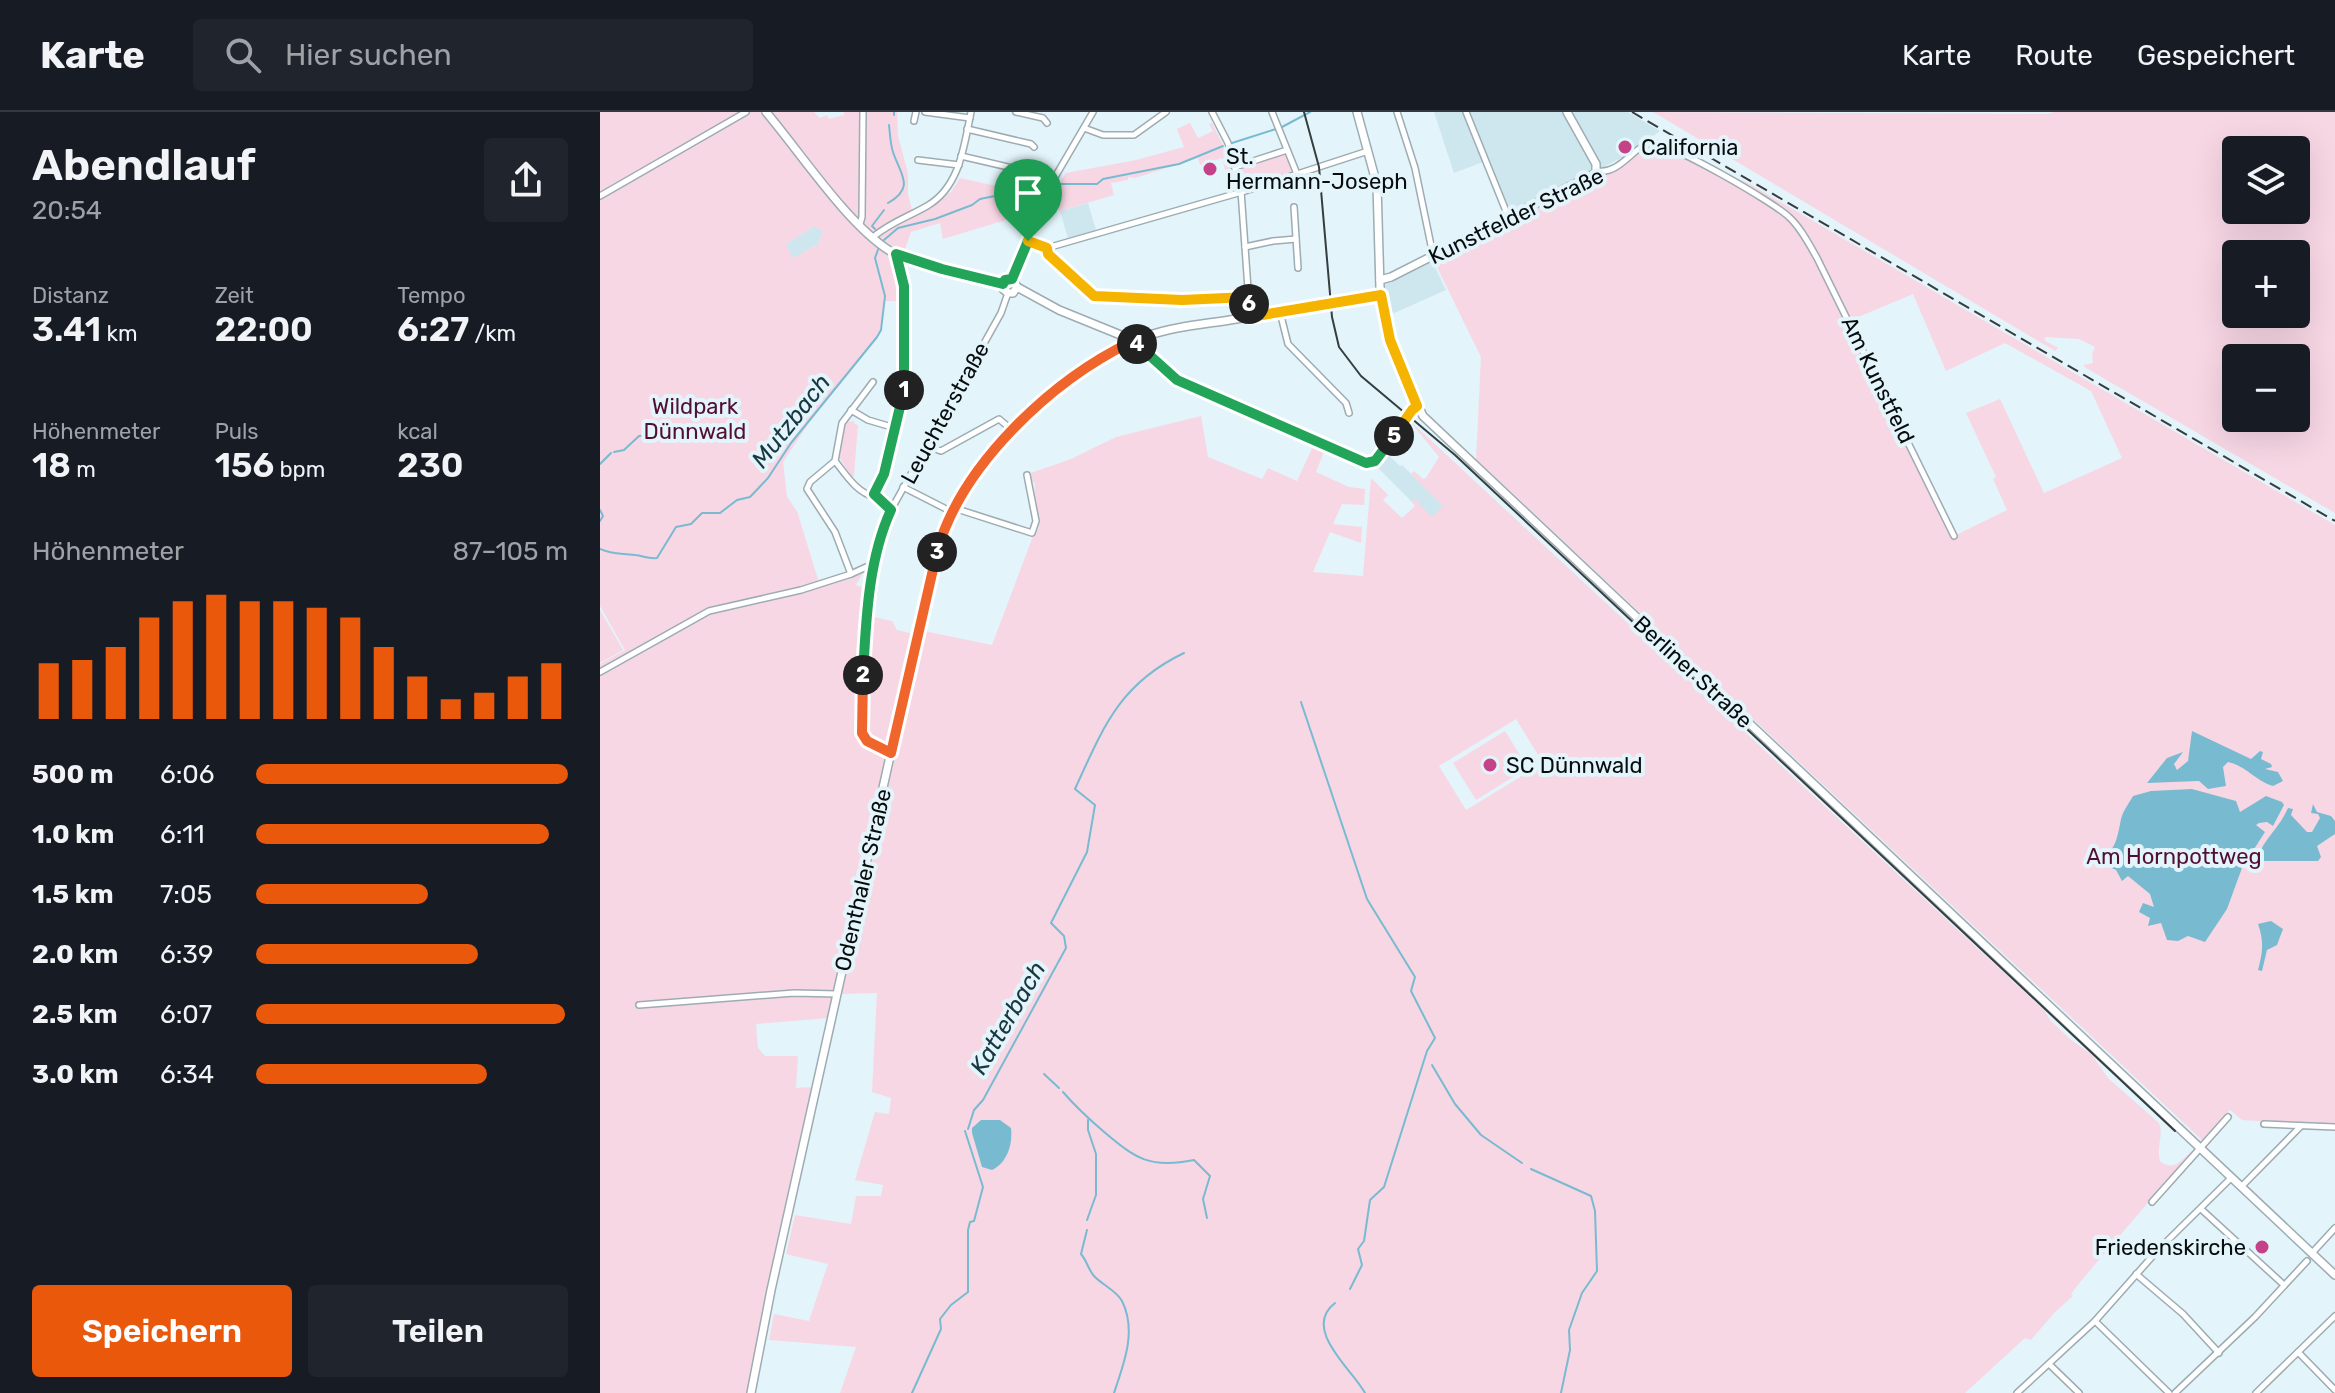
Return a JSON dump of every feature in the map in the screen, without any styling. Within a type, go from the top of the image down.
[{"type":"main road","points":[[766,112],[860,224],[879,242],[896,254],[1003,284]]},
{"type":"main road","name":"Berliner Straße","points":[[1357,112],[1378,197],[1381,295],[1390,340],[1417,406],[1442,435],[2198,1144],[2309,1257],[2335,1275]]},
{"type":"main road","points":[[1567,112],[1598,171]]},
{"type":"main road","name":"Kunstfelder Straße","points":[[1380,280],[1598,171]]},
{"type":"main road","points":[[1017,287],[1013,293],[1008,293],[1003,289],[1003,284],[1005,280],[1012,279],[1017,287],[1053,308],[1133,341]]},
{"type":"main road","name":"Odenthaler Straße","points":[[751,1393],[771,1290],[934,559],[953,510],[985,462],[1012,430],[1087,367],[1133,341],[1165,331],[1381,295]]},
{"type":"street","points":[[600,196],[746,112]]},
{"type":"street","points":[[860,224],[863,112]]},
{"type":"street","points":[[914,121],[916,112]]},
{"type":"street","points":[[879,242],[892,222],[933,202],[950,184],[959,165],[971,115],[925,112]]},
{"type":"street","points":[[1016,112],[1043,118],[1047,123]]},
{"type":"street","points":[[1012,279],[1048,189],[1093,112]]},
{"type":"street","points":[[1084,128],[1103,135],[1134,135],[1166,112]]},
{"type":"street","points":[[1212,112],[1228,145],[1241,191],[1250,317]]},
{"type":"street","points":[[1272,112],[1297,174]]},
{"type":"street","points":[[1397,112],[1413,161],[1433,255]]},
{"type":"street","points":[[1466,112],[1508,216]]},
{"type":"street","points":[[967,129],[1034,147]]},
{"type":"street","name":"Kunstfelder Straße","points":[[1598,171],[1612,169],[1648,144]]},
{"type":"street","name":"Am Kunstfeld","points":[[1648,144],[1660,145],[1693,159],[1785,213],[1797,227],[1824,271],[1954,536]]},
{"type":"street","points":[[1235,167],[1288,150]]},
{"type":"street","points":[[1028,241],[1047,248],[1368,151]]},
{"type":"street","points":[[961,156],[1023,173]]},
{"type":"street","points":[[918,160],[959,165]]},
{"type":"street","points":[[1294,207],[1298,268]]},
{"type":"street","points":[[1245,247],[1296,239]]},
{"type":"street","points":[[1047,248],[1048,254],[1091,294],[1182,300],[1248,297]]},
{"type":"street","points":[[875,497],[905,382],[904,286],[896,254]]},
{"type":"street","name":"Leuchterstraße","points":[[891,753],[867,741],[861,728],[867,618],[876,563],[891,510],[1001,313],[1008,293]]},
{"type":"street","points":[[1280,312],[1288,344],[1346,403],[1349,413]]},
{"type":"street","points":[[1133,341],[1177,380],[1371,463],[1379,457],[1417,406]]},
{"type":"street","points":[[851,574],[835,532],[807,489],[810,482],[835,461],[839,429],[873,382]]},
{"type":"street","points":[[851,410],[868,420],[895,428]]},
{"type":"street","points":[[926,446],[941,451],[999,419],[1012,430]]},
{"type":"street","points":[[835,461],[852,483],[891,510]]},
{"type":"street","points":[[903,487],[953,510],[1032,533],[1036,521],[1027,475]]},
{"type":"street","points":[[600,672],[709,611],[801,590],[876,563]]},
{"type":"street","name":"Odenthaler Straße","points":[[639,1005],[794,993],[838,994]]},
{"type":"street","points":[[2152,1202],[2198,1144],[2228,1117]]},
{"type":"street","points":[[2264,1124],[2335,1127]]},
{"type":"street","points":[[2242,1186],[2301,1126]]},
{"type":"street","points":[[2017,1393],[2095,1321],[2136,1274],[2232,1177]]},
{"type":"street","points":[[2201,1209],[2284,1285]]},
{"type":"street","points":[[2175,1393],[2219,1353],[2335,1228]]},
{"type":"street","points":[[2136,1274],[2183,1314],[2219,1353]]},
{"type":"street","points":[[2095,1321],[2169,1393]]},
{"type":"street","points":[[2256,1393],[2333,1321]]},
{"type":"street","points":[[2298,1352],[2335,1390]]},
{"type":"street","points":[[2049,1364],[2079,1393]]},
{"type":"shaded area","points":[[1434,112],[1463,112],[1483,162],[1454,173]]},
{"type":"shaded area","points":[[1470,112],[1628,112],[1660,131],[1627,155],[1510,214]]},
{"type":"shaded area","points":[[1088,203],[1096,230],[1068,238],[1060,211]]},
{"type":"shaded area","points":[[814,226],[823,231],[818,244],[792,259],[784,245]]},
{"type":"shaded area","points":[[1431,259],[1446,290],[1389,313],[1386,283]]},
{"type":"shaded area","points":[[1386,453],[1444,506],[1430,520],[1376,466]]},
{"type":"green space","name":"Wildpark Dünnwald","points":[[600,112],[814,112],[820,118],[827,115],[829,119],[844,115],[844,112],[897,112],[898,136],[908,173],[908,194],[913,215],[951,192],[960,178],[1005,188],[1014,174],[1031,182],[1035,174],[1045,179],[1039,190],[1035,211],[943,239],[940,223],[911,232],[904,252],[886,242],[881,247],[896,272],[901,301],[885,301],[881,329],[875,341],[809,423],[783,462],[787,497],[797,511],[820,586],[864,571],[856,585],[868,590],[858,739],[888,754],[829,1018],[756,1024],[758,1048],[765,1056],[798,1056],[796,1088],[814,1087],[748,1393],[600,1393],[600,664],[625,650],[600,606]],"holes":[[[814,226],[823,231],[818,244],[793,258],[786,244]]]},
{"type":"green space","points":[[1653,112],[2335,112],[2335,513],[2086,368],[2083,365],[2093,363],[2095,347],[2079,339],[2046,337],[2044,340],[2058,348],[2055,351]]},
{"type":"green space","points":[[1190,123],[1198,138],[1213,131],[1209,124],[1212,123],[1232,172],[1226,174],[1222,158],[1200,165],[1198,158],[1111,183],[1114,195],[1060,211],[1048,201],[1066,173],[1184,147],[1177,129]]},
{"type":"green space","name":"Am Hornpottweg","points":[[1663,149],[1748,183],[2335,525],[2335,1126],[2242,1120],[2230,1110],[2202,1140],[1476,459],[1481,357],[1433,259],[1648,150]],"holes":[[[1913,294],[1946,371],[2005,343],[2091,391],[2122,458],[2044,493],[2000,399],[1966,413],[1996,477],[1993,479],[2007,510],[1956,535],[1851,320]]]},
{"type":"green space","points":[[1286,153],[1292,173],[1247,188],[1244,186],[1240,168]]},
{"type":"green space","points":[[1201,416],[1208,457],[1262,479],[1268,468],[1297,481],[1314,444],[1325,449],[1316,472],[1349,487],[1365,489],[1364,505],[1342,504],[1333,524],[1362,527],[1361,543],[1330,532],[1313,572],[1363,576],[1371,478],[1388,495],[1383,500],[1402,518],[1415,506],[1412,502],[1415,499],[1432,517],[1443,506],[1411,474],[1414,471],[1426,478],[1439,457],[1409,420],[2044,1010],[2070,1039],[2092,1055],[2108,1078],[2159,1123],[2160,1161],[2174,1165],[2192,1151],[2081,1281],[2071,1294],[2073,1296],[2031,1340],[2025,1338],[1965,1393],[840,1393],[856,1347],[769,1340],[774,1314],[809,1321],[828,1264],[786,1254],[795,1215],[851,1224],[856,1196],[881,1196],[883,1185],[855,1180],[875,1112],[889,1114],[891,1098],[872,1092],[877,993],[841,994],[924,631],[992,645],[1033,536],[1039,528],[1035,483],[1030,481],[1028,474],[1071,459],[1116,437]],"holes":[[[1516,719],[1543,763],[1466,810],[1439,766]]]},
{"type":"green space","points":[[855,421],[854,424],[858,425],[852,478],[839,457],[842,427],[847,422]]},
{"type":"green space","points":[[600,610],[623,650],[600,663]]},
{"type":"green space","points":[[869,616],[892,621],[897,630],[914,634],[889,750],[869,740],[863,730]]},
{"type":"green space","name":"SC Dünnwald","points":[[1505,731],[1528,768],[1476,800],[1453,763]]},
{"type":"water","points":[[2192,731],[2251,759],[2263,752],[2261,759],[2272,767],[2265,769],[2278,772],[2283,781],[2273,786],[2228,762],[2223,767],[2226,786],[2208,789],[2199,781],[2147,783],[2167,758],[2183,752],[2174,764],[2177,770],[2188,761]]},
{"type":"water","points":[[2192,789],[2236,801],[2240,812],[2266,796],[2284,805],[2273,826],[2267,822],[2256,825],[2265,832],[2242,868],[2227,909],[2205,942],[2188,936],[2178,941],[2167,940],[2161,923],[2148,926],[2150,918],[2139,912],[2143,903],[2154,907],[2150,894],[2128,876],[2122,881],[2116,870],[2097,862],[2115,844],[2122,816],[2133,796],[2151,791]]},
{"type":"water","points":[[2313,804],[2317,812],[2331,816],[2335,821],[2335,834],[2317,846],[2321,857],[2318,861],[2261,861],[2257,858],[2288,808],[2293,809],[2291,815],[2307,832],[2312,832],[2320,818],[2318,814],[2311,813]]},
{"type":"water","points":[[2271,921],[2283,929],[2277,945],[2267,950],[2262,971],[2258,970],[2262,947],[2258,924]]},
{"type":"water","points":[[981,1120],[1000,1120],[1011,1128],[1008,1152],[1002,1163],[992,1170],[982,1167],[972,1133],[972,1128]]},
{"type":"waterway","name":"Mutzbach","points":[[1282,127],[1310,112]]},
{"type":"waterway","points":[[888,203],[897,197],[904,186],[892,149],[889,125]]},
{"type":"waterway","name":"Mutzbach","points":[[1232,143],[1276,129]]},
{"type":"waterway","name":"Mutzbach","points":[[1060,184],[1097,184],[1103,179],[1179,164],[1223,146]]},
{"type":"waterway","name":"Mutzbach","points":[[884,240],[898,228],[935,219],[980,199],[1026,194],[1040,187]]},
{"type":"waterway","points":[[875,229],[872,226],[884,210]]},
{"type":"waterway","name":"Mutzbach","points":[[600,549],[657,558],[676,527],[691,524],[702,513],[720,513],[737,500],[750,497],[768,478],[791,443],[881,330],[885,296],[875,258],[879,247]]},
{"type":"waterway","points":[[614,452],[624,450],[639,436],[656,434]]},
{"type":"waterway","points":[[600,464],[611,453]]},
{"type":"waterway","points":[[600,510],[603,516],[600,521]]},
{"type":"waterway","name":"Katterbach","points":[[968,1129],[974,1110],[983,1100],[1066,948],[1064,936],[1051,923],[1087,852],[1095,805],[1075,789],[1105,727],[1128,694],[1162,665],[1184,653]]},
{"type":"waterway","points":[[1301,702],[1367,899],[1415,977],[1411,991],[1435,1038],[1427,1051],[1384,1187],[1370,1200],[1364,1241],[1358,1249],[1362,1265],[1350,1289]]},
{"type":"waterway","points":[[1432,1065],[1455,1104],[1481,1135],[1522,1163]]},
{"type":"waterway","points":[[1044,1074],[1059,1088]]},
{"type":"waterway","points":[[1063,1092],[1115,1141],[1135,1155],[1166,1163],[1194,1160],[1210,1176],[1203,1199],[1207,1218]]},
{"type":"waterway","points":[[1087,1220],[1096,1195],[1096,1154],[1088,1120]]},
{"type":"waterway","name":"Katterbach","points":[[912,1393],[941,1329],[940,1319],[951,1305],[968,1292],[968,1230],[970,1222],[974,1221],[983,1187],[965,1131]]},
{"type":"waterway","points":[[1531,1169],[1591,1196],[1595,1211],[1597,1271],[1582,1293],[1569,1330],[1570,1350],[1561,1393]]},
{"type":"waterway","points":[[1087,1230],[1081,1254],[1094,1276],[1120,1297],[1128,1324],[1127,1347],[1114,1393]]},
{"type":"waterway","points":[[1335,1303],[1326,1313],[1326,1337],[1365,1393]]},
{"type":"tram line","points":[[1304,112],[1319,167],[1332,317],[1339,347],[1361,376],[1455,455],[2175,1131]]},
{"type":"railway","points":[[1632,112],[2335,521]]},
{"type":"place","name":"California","points":[[1625,147]]},
{"type":"place","name":"St. Hermann-Joseph","points":[[1210,169]]},
{"type":"place","name":"SC Dünnwald","points":[[1490,765]]},
{"type":"place","name":"Friedenskirche","points":[[2262,1247]]},
{"type":"route","points":[[1028,241],[1047,248],[1048,254],[1094,296],[1182,300],[1248,297],[1250,317],[1381,295],[1390,340],[1417,406],[1375,461],[1366,463],[1177,380],[1135,340],[1100,358],[1012,430],[985,462],[954,508],[934,559],[891,753],[863,738],[861,722],[871,588],[884,527],[891,510],[874,494],[884,474],[905,382],[904,286],[896,254],[1003,284],[1005,280],[1012,279],[1028,241]]}]
